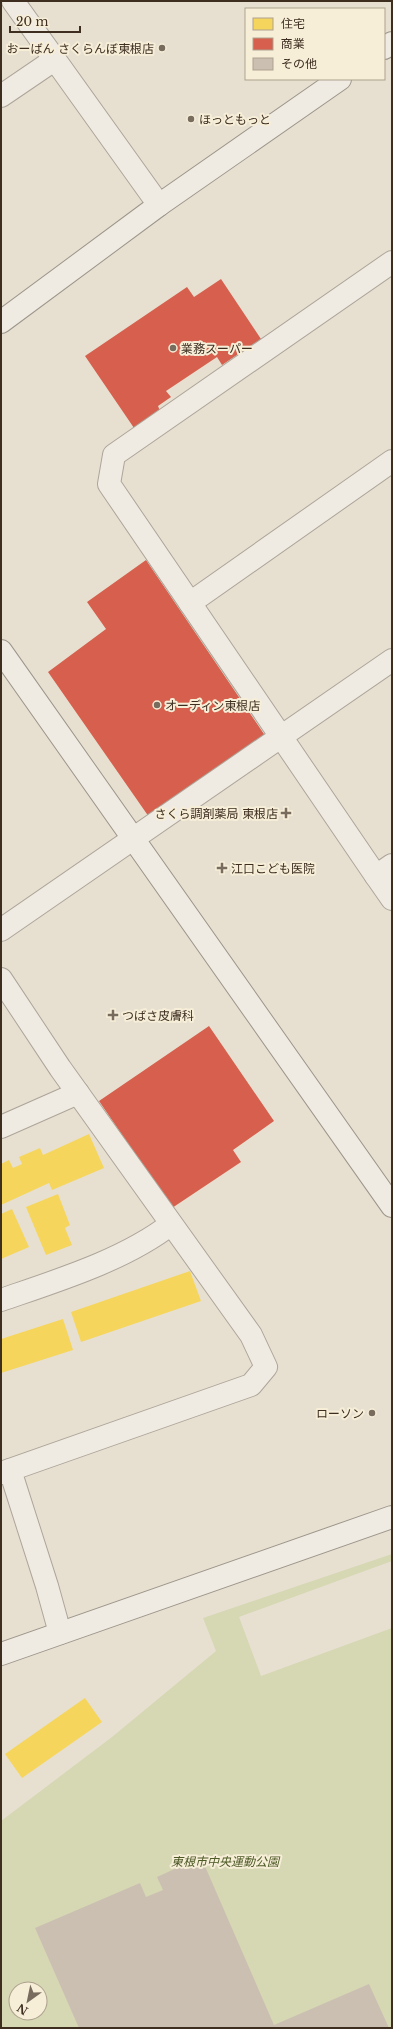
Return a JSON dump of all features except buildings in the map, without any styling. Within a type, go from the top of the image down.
[{"type":"street","points":[[13,1],[159,205]]},
{"type":"street","points":[[1,96],[54,60]]},
{"type":"street","points":[[1,322],[159,205],[339,80]]},
{"type":"street","points":[[392,262],[114,455],[109,484],[282,737],[384,870],[392,899]]},
{"type":"street","points":[[190,603],[392,461]]},
{"type":"street","points":[[1,651],[392,1206]]},
{"type":"street","points":[[1,930],[392,660]]},
{"type":"street","points":[[1,978],[78,1093],[251,1335],[266,1367],[251,1385],[6,1472],[47,1586],[60,1633]]},
{"type":"street","points":[[1,1127],[78,1093]]},
{"type":"street","points":[[1,1300],[90,1268],[157,1235],[171,1224]]},
{"type":"street","points":[[1,1654],[392,1517]]},
{"type":"green space","name":"東根市中央運動公園","points":[[392,1554],[392,1561],[239,1617],[261,1676],[392,1628],[392,2028],[1,2028],[1,1821],[112,1737],[216,1651],[203,1618]]},
{"type":"place","name":"おーばん さくらんぼ東根店","points":[[162,48]]},
{"type":"place","name":"ほっともっと","points":[[191,119]]},
{"type":"place","name":"業務スーパー","points":[[173,348]]},
{"type":"place","name":"オーディン東根店","points":[[157,705]]},
{"type":"place","name":"さくら調剤薬局 東根店","points":[[286,813]]},
{"type":"place","name":"江口こども医院","points":[[222,868]]},
{"type":"place","name":"つばさ皮膚科","points":[[113,1015]]},
{"type":"place","name":"ローソン","points":[[372,1413]]}]
